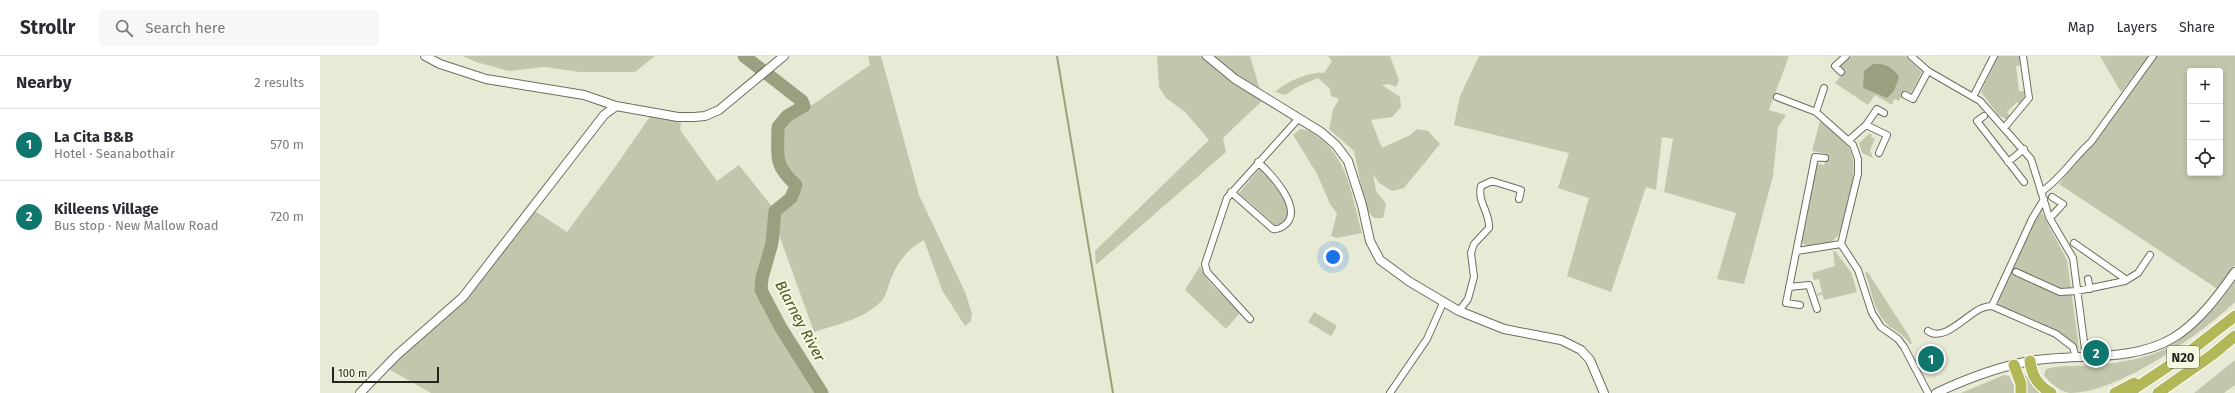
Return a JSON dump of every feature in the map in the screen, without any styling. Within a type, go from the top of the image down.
[{"type":"highway","name":"N20","points":[[2128,393],[2185,355],[2235,316]]},
{"type":"highway","name":"N20","points":[[2158,393],[2212,355],[2235,336]]},
{"type":"highway","name":"N20","points":[[2115,393],[2185,355]]},
{"type":"highway","points":[[2030,361],[2034,378],[2042,387],[2051,393]]},
{"type":"highway","points":[[2014,365],[2021,384],[2021,393]]},
{"type":"street","points":[[425,56],[440,64],[486,79],[584,95],[616,106],[678,117],[699,117],[716,112],[735,98],[771,65],[784,56]]},
{"type":"street","points":[[1207,56],[1235,79],[1299,118],[1336,145],[1348,161],[1358,190],[1370,242],[1380,260],[1443,303],[1459,311],[1504,329],[1561,340],[1581,350],[1590,360],[1604,393]]},
{"type":"street","points":[[1841,72],[1835,66],[1846,56]]},
{"type":"street","points":[[1911,56],[1928,71],[1974,95],[2024,149],[2031,159],[2050,218],[2073,258],[2086,357]]},
{"type":"street","points":[[1974,95],[1994,56]]},
{"type":"street","points":[[2004,128],[2029,98],[2023,56]]},
{"type":"street","points":[[2042,192],[2053,185],[2080,152],[2091,142],[2153,56]]},
{"type":"street","points":[[1905,95],[1912,99],[1928,71]]},
{"type":"street","points":[[1816,112],[1824,88]]},
{"type":"street","points":[[1777,97],[1816,112],[1853,145],[1858,159],[1858,174],[1841,244],[1858,270],[1872,313],[1882,327],[1898,339],[1904,346],[1928,393]]},
{"type":"street","points":[[360,393],[397,355],[463,297],[604,115],[616,106]]},
{"type":"street","points":[[1849,140],[1866,125],[1877,109],[1884,113]]},
{"type":"street","points":[[1984,116],[1977,121],[2024,182]]},
{"type":"street","points":[[1250,319],[1207,272],[1206,268],[1220,219],[1231,192],[1299,118]]},
{"type":"street","points":[[1866,125],[1887,135],[1879,153]]},
{"type":"street","points":[[2008,162],[2024,149]]},
{"type":"street","points":[[1800,305],[1786,303],[1815,157],[1825,158]]},
{"type":"street","points":[[1231,192],[1273,230],[1285,225],[1289,220],[1290,205],[1269,172],[1258,162]]},
{"type":"street","points":[[1459,311],[1468,299],[1472,288],[1474,277],[1471,253],[1474,244],[1489,228],[1488,214],[1480,200],[1481,186],[1492,181],[1521,190],[1519,198]]},
{"type":"street","points":[[2050,218],[2054,216],[2063,204],[2052,197]]},
{"type":"street","points":[[1992,306],[2032,219],[2044,199]]},
{"type":"street","points":[[2074,243],[2124,278],[2125,281]]},
{"type":"street","points":[[1797,251],[1841,244]]},
{"type":"street","points":[[2016,272],[2060,292],[2077,291],[2125,281],[2138,273],[2150,254]]},
{"type":"street","points":[[1936,393],[1975,375],[2030,361],[2086,357],[2148,348],[2167,341],[2186,329],[2213,301],[2235,272]]},
{"type":"street","points":[[2088,279],[2090,289]]},
{"type":"street","points":[[1789,287],[1809,285],[1817,309]]},
{"type":"street","points":[[1390,393],[1427,339],[1443,303]]},
{"type":"street","points":[[1928,331],[1934,334],[1943,333],[1982,308],[1992,306],[2056,334],[2073,347],[2076,358]]},
{"type":"shaded area","points":[[463,56],[655,56],[635,72],[580,72],[544,67],[509,71],[476,62]]},
{"type":"shaded area","points":[[868,56],[881,56],[919,195],[965,292],[972,313],[971,321],[965,326],[942,290],[924,240],[913,247],[904,256],[893,273],[883,299],[877,306],[851,320],[814,332],[774,221],[794,199],[798,189],[798,183],[786,169],[781,152],[782,135],[786,127],[792,119],[870,65]]},
{"type":"shaded area","points":[[1157,56],[1250,56],[1263,100],[1223,138],[1226,152],[1096,265],[1095,251],[1209,140],[1185,112],[1166,98],[1159,87]]},
{"type":"shaded area","points":[[1328,56],[1390,56],[1399,80],[1396,87],[1389,84],[1382,85],[1400,97],[1401,107],[1392,117],[1371,120],[1382,148],[1410,135],[1417,129],[1428,131],[1440,144],[1404,188],[1392,191],[1379,183],[1373,174],[1376,191],[1386,204],[1383,218],[1374,218],[1366,209],[1354,151],[1329,129],[1333,110],[1339,99],[1331,96],[1330,89],[1318,78],[1299,86],[1285,95],[1275,92],[1305,75],[1324,73],[1332,61]]},
{"type":"shaded area","points":[[1479,56],[1789,56],[1769,110],[1786,115],[1778,127],[1773,176],[1744,284],[1717,279],[1736,213],[1664,192],[1673,139],[1662,137],[1656,190],[1646,187],[1611,292],[1567,276],[1589,198],[1558,188],[1569,153],[1454,125],[1460,96]]},
{"type":"shaded area","points":[[1852,56],[1905,56],[1922,72],[1911,93],[1904,90],[1899,101],[1894,99],[1892,105],[1875,95],[1868,105],[1835,83],[1845,71],[1840,65]]},
{"type":"shaded area","points":[[1998,56],[2020,56],[2021,65],[2016,66],[2019,91],[2025,91],[2024,101],[2021,105],[2017,102],[2007,112],[2010,116],[2007,119],[1999,116],[1981,92]]},
{"type":"shaded area","points":[[2100,56],[2149,56],[2121,92]]},
{"type":"shaded area","points":[[2157,56],[2235,56],[2235,265],[2219,290],[2059,184]]},
{"type":"shaded area","points":[[1873,64],[1888,66],[1899,77],[1894,91],[1887,98],[1863,88],[1864,71]]},
{"type":"shaded area","points":[[651,115],[681,123],[680,130],[717,181],[739,165],[773,208],[774,221],[761,290],[822,393],[431,393],[385,367],[437,321],[535,211],[567,232]]},
{"type":"shaded area","points":[[1820,121],[1838,135],[1849,148],[1853,160],[1853,182],[1845,218],[1838,236],[1831,242],[1807,246],[1801,242],[1817,164],[1824,165],[1827,154],[1812,151]]},
{"type":"shaded area","points":[[1300,129],[1309,131],[1319,137],[1331,149],[1338,159],[1349,183],[1362,233],[1337,238],[1331,236],[1337,213],[1330,204],[1317,174],[1293,135]]},
{"type":"shaded area","points":[[1869,134],[1872,134],[1871,137],[1875,139],[1870,150],[1873,158],[1862,153],[1859,143]]},
{"type":"shaded area","points":[[1260,168],[1263,169],[1284,199],[1287,207],[1287,217],[1280,224],[1275,225],[1239,193]]},
{"type":"shaded area","points":[[2040,209],[2067,260],[2079,348],[1999,305],[1998,300]]},
{"type":"shaded area","points":[[1835,251],[1851,272],[1857,292],[1824,300],[1822,294],[1818,296],[1817,294],[1822,292],[1819,279],[1814,280],[1812,273],[1835,266],[1833,252]]},
{"type":"shaded area","points":[[1200,266],[1203,273],[1212,285],[1240,313],[1226,329],[1185,290]]},
{"type":"shaded area","points":[[1867,271],[1909,336],[1912,344],[1910,344],[1905,337],[1888,325],[1877,310],[1865,273]]},
{"type":"shaded area","points":[[2235,272],[2235,302],[2202,330],[2181,345],[2135,373],[2112,383],[2090,390],[2070,393],[2055,386],[2044,375],[2046,369],[2053,367],[2093,366],[2116,363],[2140,358],[2163,350],[2184,336],[2204,316]]},
{"type":"shaded area","points":[[1314,312],[1337,326],[1331,336],[1308,322]]},
{"type":"shaded area","points":[[2235,360],[2235,385],[2224,393],[2194,393]]},
{"type":"shaded area","points":[[2021,371],[2043,393],[2025,393]]},
{"type":"shaded area","points":[[2004,375],[2009,376],[2014,386],[2014,393],[1961,393]]},
{"type":"waterway","name":"Blarney River","points":[[744,56],[802,101],[804,106],[787,116],[778,127],[778,159],[783,171],[796,185],[791,198],[775,211],[772,243],[762,278],[761,290],[781,328],[822,393]]},
{"type":"waterway","points":[[1057,56],[1113,393]]},
{"type":"place","name":"Killeens Village","points":[[2096,353]]},
{"type":"place","name":"La Cita B&B","points":[[1931,359]]}]
